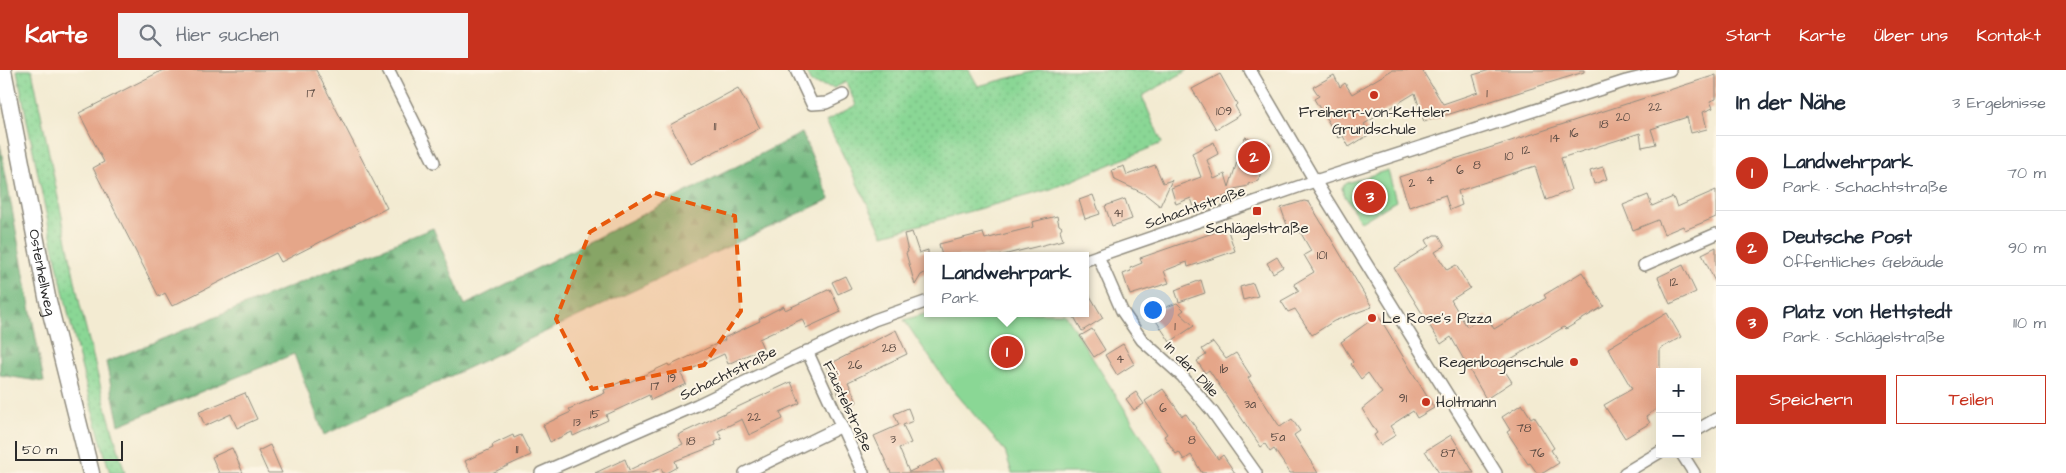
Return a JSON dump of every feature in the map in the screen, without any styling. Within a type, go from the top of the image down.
[{"type":"main road","name":"Ostenhellweg","points":[[3,70],[47,297],[91,473]]},
{"type":"street","points":[[388,70],[434,162]]},
{"type":"street","points":[[796,70],[812,104],[826,103],[843,95]]},
{"type":"street","points":[[1250,70],[1315,181],[1496,473]]},
{"type":"street","points":[[1315,181],[1626,81],[1670,70]]},
{"type":"street","name":"Schachtstraße","points":[[1089,259],[1315,181]]},
{"type":"street","points":[[1644,265],[1716,234]]},
{"type":"street","name":"In der Dille","points":[[1098,256],[1122,311],[1142,340],[1182,376],[1212,411],[1256,473]]},
{"type":"street","name":"Schachtstraße","points":[[541,473],[697,405],[874,320],[924,302]]},
{"type":"street","name":"Fäustelstraße","points":[[807,351],[863,473]]},
{"type":"street","points":[[1701,428],[1716,419]]},
{"type":"street","points":[[745,473],[767,468],[842,426]]},
{"type":"street","points":[[1625,473],[1656,454]]},
{"type":"street","points":[[1685,458],[1694,473]]},
{"type":"highlighted area","points":[[655,193],[735,216],[741,311],[704,365],[592,389],[556,319],[590,232]]},
{"type":"green space","points":[[17,70],[32,70],[80,305],[125,473],[110,473],[96,423],[59,273]]},
{"type":"green space","points":[[805,70],[969,70],[978,86],[1041,70],[1188,70],[1142,96],[1162,143],[1051,189],[883,235],[826,121],[856,105],[846,82],[834,88],[811,83]]},
{"type":"green space","points":[[802,133],[830,199],[324,435],[294,354],[119,425],[106,362],[433,228],[465,305]]},
{"type":"green space","points":[[0,144],[44,382],[0,375]]},
{"type":"green space","points":[[1388,170],[1396,201],[1361,222],[1343,193],[1342,187],[1347,183]]},
{"type":"green space","points":[[924,314],[924,317],[1067,317],[1165,473],[1012,473],[1005,451],[948,384],[904,320]]},
{"type":"building","points":[[163,70],[316,70],[387,208],[281,262],[276,253],[172,306],[165,293],[159,297],[93,168],[104,162],[79,113]]},
{"type":"building","points":[[1392,70],[1422,70],[1443,104],[1478,92],[1473,75],[1490,70],[1584,70],[1584,72],[1424,122],[1415,93],[1364,124],[1370,134],[1349,147],[1343,136],[1339,138],[1337,136],[1314,99],[1319,96],[1313,87],[1334,75],[1340,87],[1345,83],[1352,94]]},
{"type":"building","points":[[1220,74],[1237,104],[1235,106],[1240,115],[1216,129],[1192,89]]},
{"type":"building","points":[[1716,75],[1716,99],[1710,101],[1713,108],[1703,112],[1707,129],[1691,133],[1687,117],[1651,129],[1656,144],[1642,147],[1640,133],[1561,158],[1571,190],[1546,200],[1535,166],[1458,191],[1462,205],[1450,210],[1445,195],[1409,207],[1399,177]]},
{"type":"building","points":[[738,88],[760,128],[691,164],[670,125]]},
{"type":"building","points":[[1245,137],[1270,145],[1258,181],[1248,184],[1248,186],[1230,190],[1232,194],[1194,207],[1191,198],[1176,204],[1171,188],[1201,177],[1192,153],[1214,142],[1218,154],[1207,160],[1214,179],[1225,174],[1229,187]]},
{"type":"building","points":[[1155,165],[1163,183],[1172,180],[1160,206],[1145,194],[1115,180],[1112,170],[1124,166],[1127,175]]},
{"type":"building","points":[[1603,167],[1607,179],[1594,184],[1590,171]]},
{"type":"building","points":[[1716,190],[1716,217],[1685,230],[1683,226],[1664,234],[1658,220],[1633,230],[1623,205],[1648,195],[1652,206],[1673,197],[1677,207]]},
{"type":"building","points":[[1093,195],[1100,214],[1085,219],[1079,200]]},
{"type":"building","points":[[1125,199],[1132,219],[1112,226],[1105,206]]},
{"type":"building","points":[[1304,201],[1309,202],[1372,307],[1334,321],[1312,335],[1295,309],[1288,312],[1281,301],[1299,291],[1294,284],[1314,272],[1304,255],[1311,251],[1298,228],[1289,231],[1281,208]]},
{"type":"building","points":[[1057,216],[1059,225],[1062,227],[1060,230],[1063,240],[1015,252],[941,252],[939,244],[983,233],[985,239],[1033,227],[1032,222]]},
{"type":"building","points":[[1227,228],[1235,251],[1188,267],[1187,262],[1164,271],[1169,283],[1130,295],[1123,274],[1131,271],[1130,268],[1142,263],[1140,258]]},
{"type":"building","points":[[912,232],[919,253],[928,250],[928,252],[924,252],[924,273],[915,285],[906,253],[908,252],[904,234]]},
{"type":"building","points":[[1434,235],[1439,235],[1445,246],[1435,252],[1447,270],[1456,265],[1470,288],[1451,300],[1467,327],[1486,315],[1494,329],[1546,298],[1544,295],[1582,272],[1604,306],[1566,329],[1564,327],[1501,365],[1512,382],[1486,399],[1451,337],[1441,344],[1394,268],[1429,246],[1426,240]]},
{"type":"building","points":[[1716,247],[1716,284],[1702,254]]},
{"type":"building","points":[[1277,257],[1283,267],[1273,273],[1267,263]]},
{"type":"building","points":[[1683,265],[1696,292],[1670,304],[1658,277]]},
{"type":"building","points":[[845,276],[851,288],[838,294],[832,282]]},
{"type":"building","points":[[1201,280],[1205,293],[1179,302],[1175,290]]},
{"type":"building","points":[[1253,283],[1258,296],[1243,300],[1240,287]]},
{"type":"building","points":[[830,289],[841,312],[806,328],[802,319],[759,339],[763,348],[728,364],[724,354],[681,374],[686,384],[651,400],[649,395],[606,415],[608,420],[573,436],[572,432],[550,442],[543,425],[571,412],[569,409],[605,393],[604,390],[627,379],[629,382],[725,340],[724,338],[760,321],[759,319],[784,306],[785,310]]},
{"type":"building","points":[[1089,294],[1103,318],[1082,331],[1074,317],[1089,317]]},
{"type":"building","points":[[1177,303],[1184,310],[1180,313],[1194,326],[1170,342],[1151,313]]},
{"type":"building","points":[[1667,313],[1681,337],[1660,349],[1660,368],[1656,368],[1656,410],[1646,416],[1650,423],[1625,438],[1604,405],[1632,389],[1608,348]]},
{"type":"building","points":[[1378,315],[1434,408],[1417,418],[1413,411],[1390,426],[1396,435],[1380,445],[1374,435],[1377,433],[1362,409],[1382,393],[1368,373],[1361,379],[1351,364],[1353,362],[1341,342]]},
{"type":"building","points":[[1092,329],[1105,350],[1094,357],[1080,336]]},
{"type":"building","points":[[896,330],[907,354],[848,382],[857,402],[847,406],[842,394],[839,396],[826,366]]},
{"type":"building","points":[[1213,342],[1226,359],[1236,353],[1251,376],[1248,378],[1280,427],[1292,419],[1300,431],[1294,435],[1318,473],[1290,473],[1274,449],[1270,452],[1265,444],[1261,447],[1209,370],[1205,373],[1197,361],[1206,355],[1202,349]]},
{"type":"building","points":[[1123,344],[1134,364],[1117,375],[1105,355]]},
{"type":"building","points":[[791,382],[800,403],[780,412],[783,419],[749,435],[742,419],[718,431],[722,439],[715,442],[716,445],[675,461],[677,467],[666,473],[663,473],[661,468],[650,473],[595,473],[625,459],[629,470],[683,444],[678,435]]},
{"type":"building","points":[[1163,389],[1182,416],[1186,414],[1218,459],[1223,455],[1235,473],[1202,473],[1191,455],[1184,460],[1179,452],[1176,454],[1164,436],[1167,434],[1145,401]]},
{"type":"building","points":[[1136,392],[1144,404],[1134,410],[1126,399]]},
{"type":"building","points":[[245,393],[257,419],[237,428],[231,414],[205,426],[199,412]]},
{"type":"building","points":[[1522,404],[1531,418],[1534,416],[1554,448],[1551,450],[1559,463],[1543,473],[1537,473],[1530,463],[1528,464],[1507,432],[1510,430],[1502,417]]},
{"type":"building","points":[[908,408],[913,421],[903,425],[911,443],[899,448],[909,472],[937,459],[944,473],[891,473],[874,436],[899,425],[894,414]]},
{"type":"building","points":[[513,435],[514,438],[521,435],[531,455],[492,473],[471,473],[465,461],[493,448],[492,445]]},
{"type":"building","points":[[1451,435],[1474,473],[1439,473],[1425,451]]},
{"type":"building","points":[[270,445],[282,473],[268,473],[258,451]]},
{"type":"building","points":[[232,448],[243,473],[219,473],[212,457]]},
{"type":"place","name":"Freiherr-von-Ketteler Grundschule","points":[[1374,95]]},
{"type":"place","name":"Deutsche Post","points":[[1254,157]]},
{"type":"place","name":"Platz von Hettstedt","points":[[1370,197]]},
{"type":"place","name":"Schlägelstraße","points":[[1257,211]]},
{"type":"place","name":"Le Rose's Pizza","points":[[1372,318]]},
{"type":"place","name":"Landwehrpark","points":[[1007,352]]},
{"type":"place","name":"Regenbogenschule","points":[[1574,362]]},
{"type":"place","name":"Holtmann","points":[[1426,402]]}]
